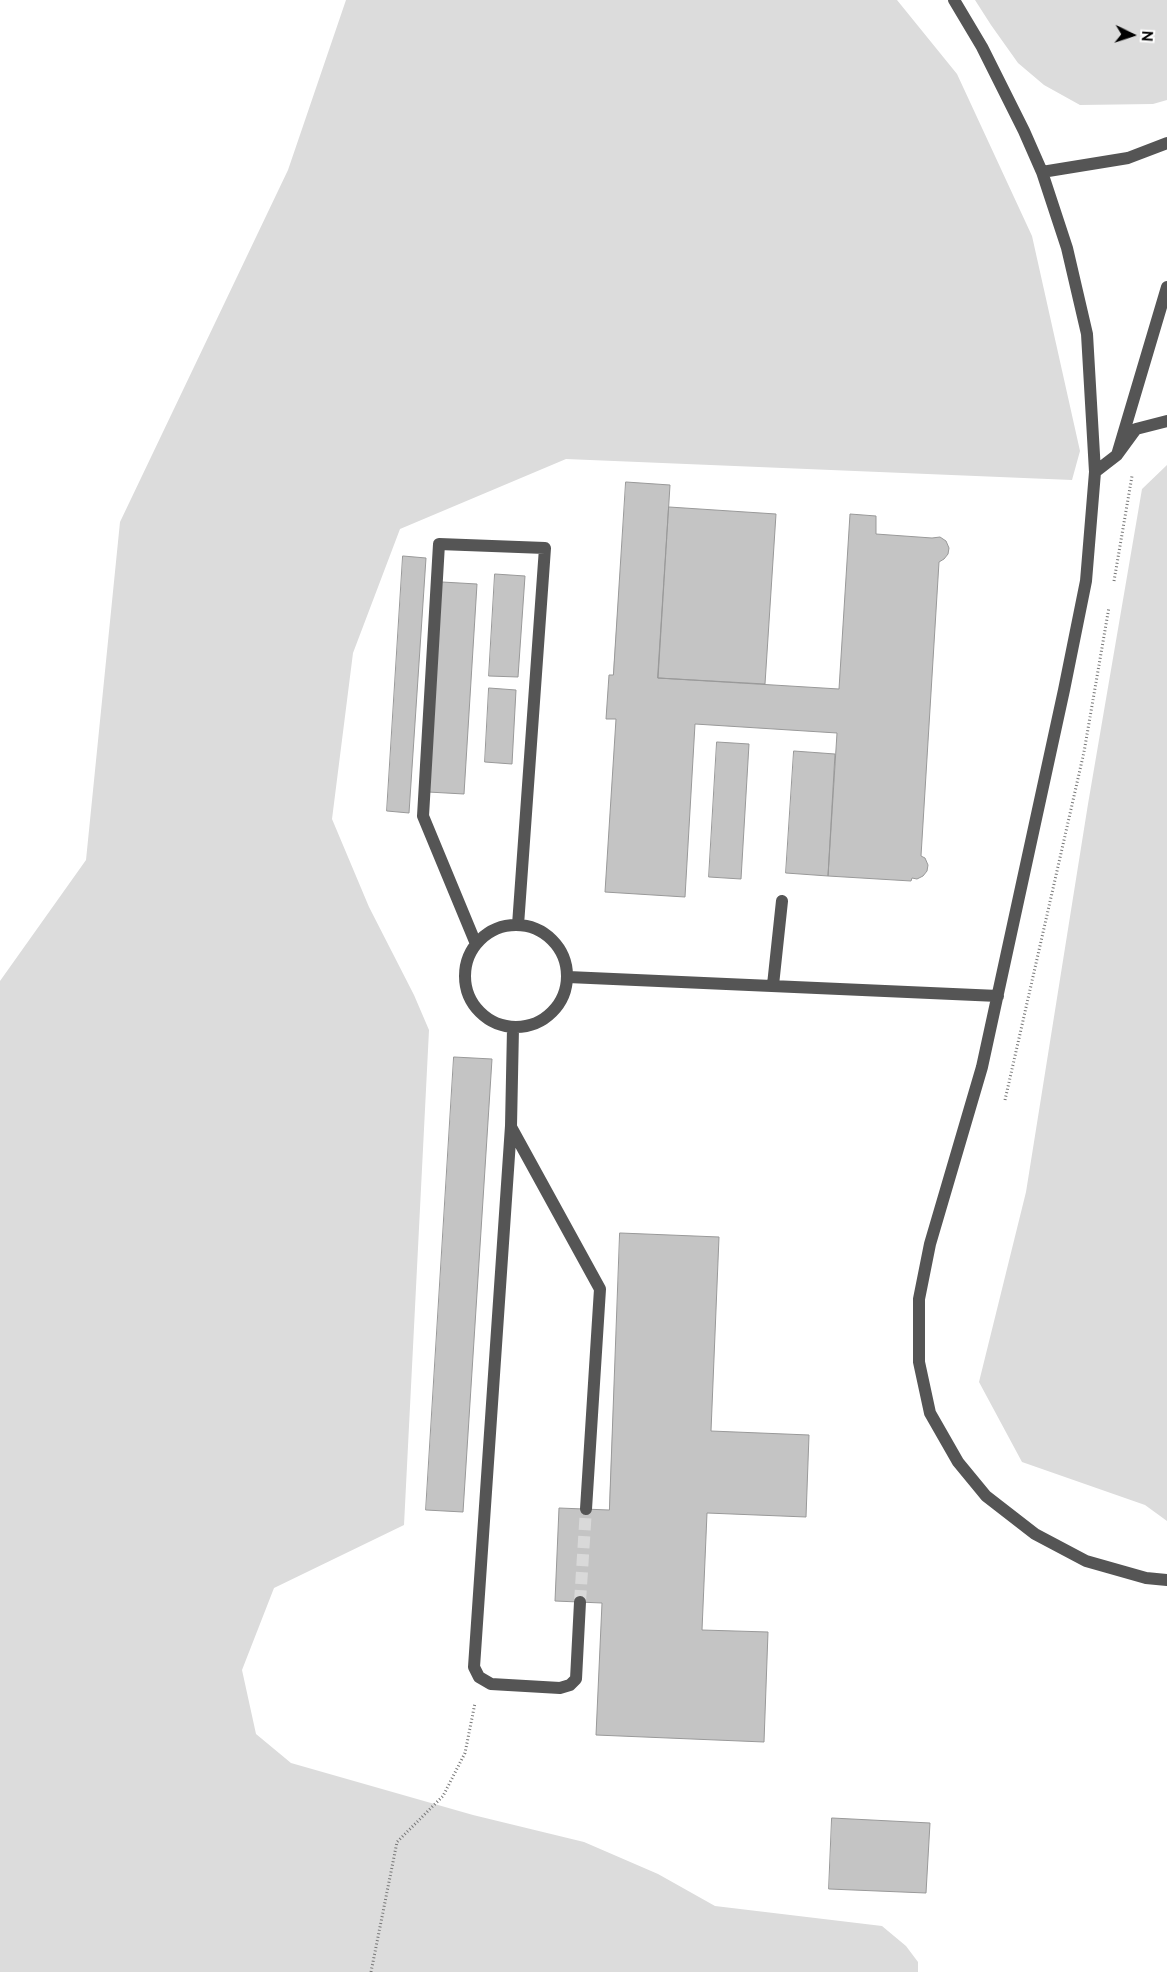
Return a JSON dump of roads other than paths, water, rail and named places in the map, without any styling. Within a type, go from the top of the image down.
[{"type":"street","points":[[954,0],[982,47],[1024,131],[1042,172],[1067,248],[1086,334],[1095,472],[1086,581],[982,1067],[930,1244],[919,1299],[919,1362],[930,1413],[958,1462],[986,1496],[1035,1534],[1086,1561],[1146,1578],[1167,1580]]},
{"type":"street","points":[[1042,172],[1128,158],[1167,143]]},
{"type":"street","points":[[1117,455],[1167,287]]},
{"type":"street","points":[[1095,472],[1117,455],[1136,429],[1167,421]]},
{"type":"street","points":[[476,944],[423,816],[439,544],[545,548],[518,924]]},
{"type":"street","points":[[773,985],[782,901]]},
{"type":"street","points":[[518,924],[534,928],[547,935],[558,947],[565,961],[568,977],[565,994],[557,1008],[544,1020],[529,1026],[513,1028],[497,1024],[483,1016],[473,1005],[466,990],[465,974],[468,958],[476,944],[487,934],[502,926],[518,924]]},
{"type":"street","points":[[568,977],[998,996]]},
{"type":"street","points":[[513,1028],[511,1126],[474,1667],[479,1678],[491,1684],[560,1688],[570,1685],[576,1679],[580,1602]]},
{"type":"street","points":[[511,1126],[600,1289],[586,1509]]},
{"type":"tunnel","points":[[580,1602],[586,1509]]}]
